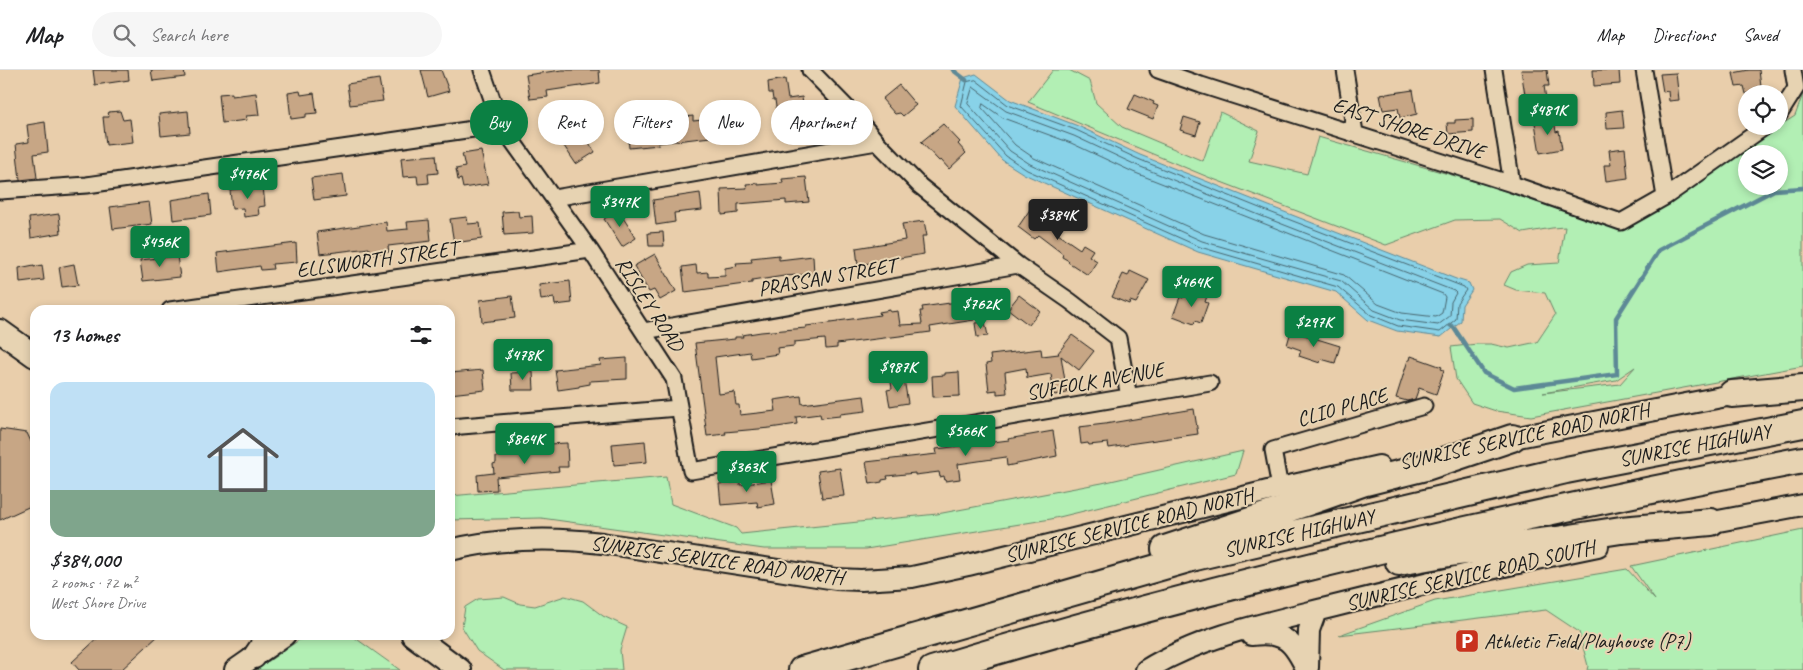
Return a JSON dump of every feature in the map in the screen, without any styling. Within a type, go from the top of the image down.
[{"type":"highway","points":[[1732,394],[1803,388]]},
{"type":"highway","name":"SUNRISE HIGHWAY","points":[[802,670],[1195,557],[1566,470],[1803,424]]},
{"type":"highway","points":[[945,628],[1136,558],[1362,483],[1426,467],[1512,438]]},
{"type":"highway","name":"SUNRISE HIGHWAY","points":[[932,670],[1068,630],[1250,581],[1542,512],[1803,460]]},
{"type":"highway","points":[[1250,581],[1381,565],[1449,553],[1621,530],[1711,522]]},
{"type":"main road","points":[[0,331],[30,352]]},
{"type":"main road","name":"SUNRISE SERVICE ROAD NORTH","points":[[455,549],[494,542],[519,540],[572,540],[820,577],[861,580],[912,577],[1280,488],[1512,438],[1732,394],[1803,382]]},
{"type":"main road","name":"SUNRISE SERVICE ROAD SOUTH","points":[[1146,670],[1178,652],[1205,641],[1316,611],[1566,552],[1803,505]]},
{"type":"main road","points":[[1308,670],[1308,630],[1316,611]]},
{"type":"main road","points":[[1205,641],[1265,634],[1281,636],[1288,640],[1298,652],[1308,670]]},
{"type":"main road","points":[[254,657],[266,640]]},
{"type":"main road","points":[[235,670],[278,640]]},
{"type":"main road","points":[[420,640],[460,670]]},
{"type":"street","name":"RISLEY ROAD","points":[[482,70],[492,100]]},
{"type":"street","points":[[810,70],[856,116],[877,142],[920,186],[1018,265],[1070,300],[1118,338],[1129,397]]},
{"type":"street","name":"EAST SHORE DRIVE","points":[[1158,70],[1512,184],[1621,222],[1665,196],[1754,135]]},
{"type":"street","points":[[1198,70],[1201,85]]},
{"type":"street","points":[[1345,70],[1355,133]]},
{"type":"street","points":[[1494,70],[1512,184]]},
{"type":"street","points":[[1644,70],[1665,196]]},
{"type":"street","points":[[1788,101],[1796,88],[1793,70]]},
{"type":"street","points":[[0,191],[87,185],[470,129]]},
{"type":"street","points":[[554,198],[877,142]]},
{"type":"street","name":"RISLEY ROAD","points":[[516,145],[590,250],[674,380],[691,471]]},
{"type":"street","name":"ELLSWORTH STREET","points":[[205,305],[590,250]]},
{"type":"street","name":"PRASSAN STREET","points":[[644,332],[1018,265]]},
{"type":"street","name":"SUFFOLK AVENUE","points":[[691,471],[1210,383]]},
{"type":"street","name":"CLIO PLACE","points":[[1280,488],[1273,450],[1424,406]]},
{"type":"street","points":[[455,427],[678,408]]},
{"type":"green space","points":[[1053,70],[1069,70],[1090,81],[1096,103],[1122,127],[1203,161],[1220,112],[1259,131],[1249,161],[1307,174],[1318,137],[1487,185],[1616,229],[1738,152],[1738,195],[1788,195],[1788,145],[1749,145],[1765,135],[1788,135],[1788,120],[1795,116],[1803,94],[1803,366],[1531,416],[1496,411],[1472,403],[1456,379],[1451,347],[1491,344],[1509,348],[1537,342],[1555,315],[1545,293],[1516,290],[1504,285],[1511,272],[1527,265],[1559,263],[1565,227],[1523,233],[1500,219],[1455,220],[1386,245],[1208,177],[1028,102]],"holes":[[[1635,367],[1620,384],[1543,393],[1616,380]]]},
{"type":"green space","points":[[1243,451],[1236,474],[1051,519],[866,549],[764,549],[541,518],[455,520],[455,496],[666,477],[671,504],[736,528],[741,534],[937,514],[1102,483]]},
{"type":"green space","points":[[1803,530],[1803,670],[1587,670],[1588,666],[1579,632],[1546,610],[1339,635],[1435,601],[1627,569],[1655,600],[1631,566]]},
{"type":"green space","points":[[565,596],[583,601],[603,616],[627,627],[620,650],[622,670],[504,670],[477,651],[462,627],[465,607],[478,599],[504,597],[520,604],[535,606]]},
{"type":"green space","points":[[299,640],[358,640],[400,670],[256,670]]},
{"type":"water","points":[[976,74],[1010,100],[1078,126],[1140,155],[1469,283],[1472,290],[1462,305],[1461,321],[1441,337],[1397,331],[1368,320],[1336,292],[1198,252],[1024,174],[1002,160],[955,106],[963,78]]},
{"type":"building","points":[[93,70],[128,70],[129,80],[95,85]]},
{"type":"building","points":[[151,70],[184,70],[185,77],[153,81]]},
{"type":"building","points":[[421,70],[441,70],[449,91],[428,97]]},
{"type":"building","points":[[562,70],[599,70],[600,83],[547,91],[548,97],[530,99],[526,75]]},
{"type":"building","points":[[1521,70],[1547,70],[1549,86],[1544,86],[1546,99],[1526,101]]},
{"type":"building","points":[[1593,70],[1619,70],[1620,84],[1594,86]]},
{"type":"building","points":[[1759,70],[1761,85],[1738,85],[1736,87],[1733,73]]},
{"type":"building","points":[[1676,73],[1679,100],[1669,101],[1668,91],[1663,92],[1660,74]]},
{"type":"building","points":[[379,79],[383,101],[350,105],[347,84]]},
{"type":"building","points":[[785,79],[788,99],[802,97],[802,100],[773,100],[772,93],[769,93],[768,82]]},
{"type":"building","points":[[899,85],[916,105],[903,116],[900,113],[895,114],[882,99]]},
{"type":"building","points":[[1413,90],[1417,114],[1400,118],[1398,108],[1383,110],[1380,95]]},
{"type":"building","points":[[300,91],[301,95],[314,93],[317,113],[291,119],[288,93]]},
{"type":"building","points":[[232,93],[232,96],[256,93],[259,115],[246,116],[247,120],[222,123],[219,94]]},
{"type":"building","points":[[1135,94],[1154,102],[1153,104],[1158,106],[1153,119],[1128,109]]},
{"type":"building","points":[[1622,110],[1624,128],[1607,129],[1606,112]]},
{"type":"building","points":[[120,111],[123,120],[130,119],[133,142],[106,145],[103,117],[109,117],[108,112]]},
{"type":"building","points":[[188,111],[190,133],[161,136],[159,114]]},
{"type":"building","points":[[689,116],[693,116],[693,121],[699,120],[699,138],[689,139]]},
{"type":"building","points":[[1184,117],[1200,122],[1196,135],[1180,130]]},
{"type":"building","points":[[1473,119],[1473,132],[1448,134],[1447,123],[1455,123],[1455,120]]},
{"type":"building","points":[[1554,119],[1556,132],[1559,131],[1562,149],[1540,153],[1535,123]]},
{"type":"building","points":[[45,122],[48,152],[34,154],[37,178],[20,180],[16,144],[29,142],[27,125]]},
{"type":"building","points":[[943,124],[960,142],[958,144],[966,153],[949,169],[921,142]]},
{"type":"building","points":[[563,145],[590,145],[595,152],[576,164]]},
{"type":"building","points":[[629,145],[659,145],[629,148]]},
{"type":"building","points":[[1625,148],[1628,178],[1606,181],[1604,165],[1611,165],[1609,150]]},
{"type":"building","points":[[481,151],[488,184],[463,188],[461,179],[458,180],[456,169],[465,167],[462,154]]},
{"type":"building","points":[[436,155],[438,173],[428,174],[429,183],[418,184],[417,176],[403,177],[401,158]]},
{"type":"building","points":[[343,174],[346,196],[314,200],[311,178]]},
{"type":"building","points":[[806,177],[809,202],[786,204],[786,200],[738,204],[738,213],[722,215],[721,189],[747,188],[746,184],[783,183],[782,179]]},
{"type":"building","points":[[263,186],[265,206],[258,207],[259,215],[244,217],[243,208],[232,209],[230,190]]},
{"type":"building","points":[[700,193],[702,210],[674,213],[675,222],[656,225],[653,200]]},
{"type":"building","points":[[209,194],[211,215],[173,220],[171,200]]},
{"type":"building","points":[[149,202],[152,224],[113,229],[110,207]]},
{"type":"building","points":[[1031,208],[1050,222],[1048,224],[1058,234],[1080,249],[1083,244],[1093,250],[1089,256],[1097,261],[1088,275],[1068,262],[1062,257],[1063,254],[1038,235],[1034,239],[1018,227]]},
{"type":"building","points":[[618,210],[636,238],[622,247],[604,219]]},
{"type":"building","points":[[518,211],[519,217],[532,216],[533,233],[504,235],[502,212]]},
{"type":"building","points":[[59,214],[61,233],[31,238],[29,218]]},
{"type":"building","points":[[467,217],[468,224],[480,223],[482,239],[454,243],[450,219]]},
{"type":"building","points":[[429,220],[431,241],[388,246],[389,252],[370,254],[369,248],[320,254],[317,232],[386,222],[387,231],[408,229],[407,222]]},
{"type":"building","points":[[924,221],[927,236],[922,236],[924,254],[858,265],[856,248],[905,240],[902,224]]},
{"type":"building","points":[[663,232],[664,246],[649,246],[648,233]]},
{"type":"building","points":[[296,243],[297,262],[272,264],[273,269],[261,270],[260,266],[219,272],[217,253]]},
{"type":"building","points":[[655,254],[676,291],[660,300],[654,290],[649,292],[634,266]]},
{"type":"building","points":[[779,255],[779,260],[813,256],[814,274],[784,276],[752,281],[752,283],[685,292],[682,267],[696,265],[697,273],[708,272],[708,277],[725,276],[725,268],[737,266],[736,263],[752,262],[751,258]]},
{"type":"building","points":[[177,256],[180,277],[143,281],[140,260]]},
{"type":"building","points":[[74,264],[78,285],[62,287],[59,267]]},
{"type":"building","points":[[34,265],[34,267],[42,265],[44,280],[20,283],[19,268]]},
{"type":"building","points":[[1130,271],[1149,280],[1136,303],[1130,301],[1129,304],[1112,297],[1123,274],[1128,276]]},
{"type":"building","points":[[570,281],[572,303],[555,305],[554,298],[541,300],[539,285]]},
{"type":"building","points":[[1194,292],[1207,296],[1205,302],[1208,303],[1201,323],[1195,321],[1194,324],[1173,316],[1180,297],[1183,298],[1184,295],[1192,298]]},
{"type":"building","points":[[1019,295],[1040,311],[1029,325],[1008,309]]},
{"type":"building","points":[[512,296],[515,318],[482,322],[480,300]]},
{"type":"building","points":[[971,300],[974,320],[930,327],[931,332],[837,344],[837,348],[826,349],[825,339],[794,342],[794,346],[777,348],[778,354],[751,358],[750,352],[715,357],[719,394],[734,392],[736,405],[739,405],[740,415],[776,411],[774,400],[801,396],[802,404],[864,396],[866,411],[821,418],[820,414],[796,417],[797,424],[725,432],[726,434],[707,436],[695,343],[735,339],[735,337],[743,337],[742,335],[761,332],[806,328],[806,326],[880,315],[879,312],[890,310],[890,312],[898,311],[900,325],[922,324],[920,311],[923,311],[922,307]]},
{"type":"building","points":[[985,322],[988,336],[977,337],[975,323]]},
{"type":"building","points":[[1291,331],[1340,346],[1335,363],[1321,359],[1320,363],[1299,356],[1301,350],[1287,345]]},
{"type":"building","points":[[1072,335],[1094,351],[1079,370],[1061,356],[1067,393],[1054,395],[1051,374],[1027,378],[1026,368],[1005,372],[1007,393],[997,394],[997,390],[989,391],[986,364],[991,363],[990,355],[1041,349],[1042,356],[1059,354]]},
{"type":"building","points":[[1411,356],[1442,367],[1441,369],[1444,370],[1436,394],[1419,388],[1415,399],[1407,401],[1396,398]]},
{"type":"building","points":[[627,358],[627,379],[590,381],[590,384],[558,390],[555,370],[601,365],[600,360]]},
{"type":"building","points":[[483,370],[485,390],[455,393],[455,373]]},
{"type":"building","points":[[533,372],[534,390],[512,390],[511,373]]},
{"type":"building","points":[[959,372],[960,396],[933,397],[932,376]]},
{"type":"building","points":[[904,379],[908,403],[890,406],[887,390],[892,389],[891,382]]},
{"type":"building","points":[[1194,409],[1198,434],[1109,448],[1108,443],[1081,444],[1079,427]]},
{"type":"building","points":[[0,429],[27,433],[30,439],[30,506],[0,520]]},
{"type":"building","points":[[1053,431],[1057,456],[1007,466],[1006,457],[958,464],[960,479],[945,481],[944,476],[940,477],[939,472],[915,475],[915,473],[887,476],[888,479],[882,480],[882,482],[870,484],[866,462],[937,454],[936,449],[1009,440]]},
{"type":"building","points":[[645,441],[647,462],[614,465],[612,444]]},
{"type":"building","points":[[567,443],[568,467],[558,467],[559,471],[496,477],[497,490],[478,491],[477,475],[494,473],[493,464],[496,463],[496,457],[549,450],[548,444]]},
{"type":"building","points":[[840,468],[844,496],[822,498],[818,471]]},
{"type":"building","points":[[771,480],[775,504],[758,507],[757,502],[721,505],[719,484],[740,482],[740,485]]},
{"type":"building","points":[[96,640],[154,640],[121,670],[79,670],[72,662]]},
{"type":"waterway","points":[[953,70],[966,80]]},
{"type":"waterway","points":[[1450,325],[1454,328],[1484,373],[1514,388],[1617,374],[1616,318],[1659,250],[1774,190],[1803,188]]},
{"type":"place","name":"Athletic Field/Playhouse (P7)","points":[[1467,641]]}]
